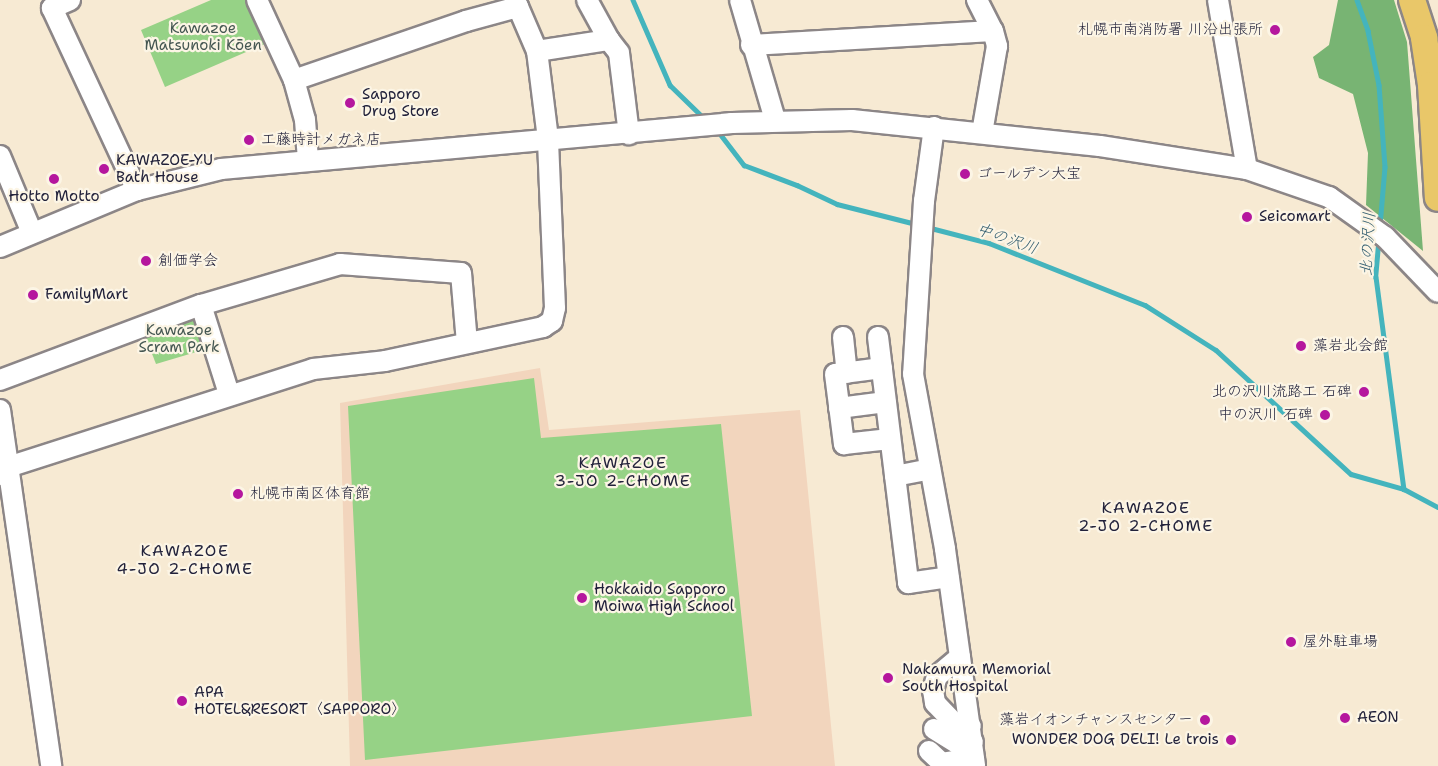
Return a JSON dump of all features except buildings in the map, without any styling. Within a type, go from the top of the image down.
[{"type":"main road","points":[[1412,0],[1424,38],[1431,85],[1438,198]]},
{"type":"street","points":[[70,0],[52,8],[137,190]]},
{"type":"street","points":[[257,0],[294,80],[305,120],[308,160]]},
{"type":"street","points":[[587,0],[609,40],[619,53],[629,134]]},
{"type":"street","points":[[740,0],[751,45],[775,120]]},
{"type":"street","points":[[977,0],[993,31],[997,46],[982,133]]},
{"type":"street","points":[[1218,0],[1247,169]]},
{"type":"street","points":[[4,471],[229,394],[313,369],[386,362],[543,327],[552,321],[555,308],[548,139],[537,51],[516,3],[294,80]]},
{"type":"street","points":[[751,45],[993,31]]},
{"type":"street","points":[[537,51],[609,40]]},
{"type":"street","points":[[0,247],[137,190],[221,169],[732,123],[775,120],[852,120],[934,127],[1159,154],[1247,169],[1329,197],[1368,225],[1416,268],[1438,292]]},
{"type":"street","points":[[934,127],[924,201],[913,374],[949,577],[973,748]]},
{"type":"street","points":[[0,156],[32,233]]},
{"type":"street","points":[[0,380],[201,305],[340,264],[461,273],[468,343]]},
{"type":"street","points":[[201,305],[229,394]]},
{"type":"street","points":[[843,337],[847,373]]},
{"type":"street","points":[[878,337],[908,583],[949,577]]},
{"type":"street","points":[[882,368],[835,374],[844,444],[890,439]]},
{"type":"street","points":[[839,408],[886,402]]},
{"type":"street","points":[[0,410],[4,471],[51,766]]},
{"type":"street","points":[[895,476],[930,469]]},
{"type":"street","points":[[960,657],[937,676],[933,690],[935,703],[973,748]]},
{"type":"street","points":[[934,729],[958,744],[973,748]]},
{"type":"street","points":[[929,751],[942,763],[973,748]]},
{"type":"shaded area","name":"Hokkaido Sapporo Moiwa High School","points":[[540,368],[549,430],[800,410],[835,766],[350,766],[340,403]]},
{"type":"green space","name":"Kawazoe Matsunoki Kōen","points":[[211,0],[246,0],[265,44],[165,87],[141,30]]},
{"type":"green space","points":[[1338,0],[1394,0],[1407,42],[1423,251],[1366,205],[1368,153],[1353,94],[1319,78],[1313,57],[1329,45]]},
{"type":"green space","name":"Kawazoe Scram Park","points":[[186,317],[195,320],[203,350],[156,364],[144,333]]},
{"type":"green space","name":"Hokkaido Sapporo Moiwa High School","points":[[534,378],[541,438],[721,424],[752,716],[365,760],[348,406]]},
{"type":"waterway","name":"中の沢川","points":[[633,0],[670,85],[705,119]]},
{"type":"waterway","name":"北の沢川","points":[[1357,0],[1368,31],[1379,85],[1385,167],[1380,227]]},
{"type":"waterway","name":"中の沢川","points":[[718,131],[744,165],[797,185],[837,204],[916,224]]},
{"type":"waterway","name":"中の沢川","points":[[927,227],[989,243],[1145,305],[1216,350],[1351,474],[1404,489],[1438,507]]},
{"type":"waterway","name":"北の沢川","points":[[1379,239],[1376,277],[1404,489]]},
{"type":"place","name":"札幌市南消防署 川沿出張所","points":[[1275,30]]},
{"type":"place","name":"Sapporo Drug Store","points":[[350,103]]},
{"type":"place","name":"工藤時計メガネ店","points":[[249,140]]},
{"type":"place","name":"KAWAZOE-YU Bath House","points":[[104,169]]},
{"type":"place","name":"ゴールデン大宝","points":[[965,174]]},
{"type":"place","name":"Hotto Motto","points":[[54,179]]},
{"type":"place","name":"Seicomart","points":[[1247,217]]},
{"type":"place","name":"創価学会","points":[[146,261]]},
{"type":"place","name":"FamilyMart","points":[[33,295]]},
{"type":"place","name":"藻岩北会館","points":[[1301,346]]},
{"type":"place","name":"北の沢川流路工 石碑","points":[[1364,392]]},
{"type":"place","name":"中の沢川 石碑","points":[[1325,415]]},
{"type":"place","name":"札幌市南区体育館","points":[[238,494]]},
{"type":"place","name":"Hokkaido Sapporo Moiwa High School","points":[[582,598]]},
{"type":"place","name":"屋外駐車場","points":[[1291,642]]},
{"type":"place","name":"Nakamura Memorial South Hospital","points":[[888,678]]},
{"type":"place","name":"APA HOTEL&RESORT〈SAPPORO〉","points":[[182,701]]},
{"type":"place","name":"AEON","points":[[1345,718]]},
{"type":"place","name":"藻岩イオンチャンスセンター","points":[[1205,720]]},
{"type":"place","name":"WONDER DOG DELI! Le trois","points":[[1231,740]]},
{"type":"district","name":"KAWAZOE 3-JO 2-CHOME","points":[[623,472]]},
{"type":"district","name":"KAWAZOE 2-JO 2-CHOME","points":[[1146,517]]},
{"type":"district","name":"KAWAZOE 4-JO 2-CHOME","points":[[185,560]]}]
